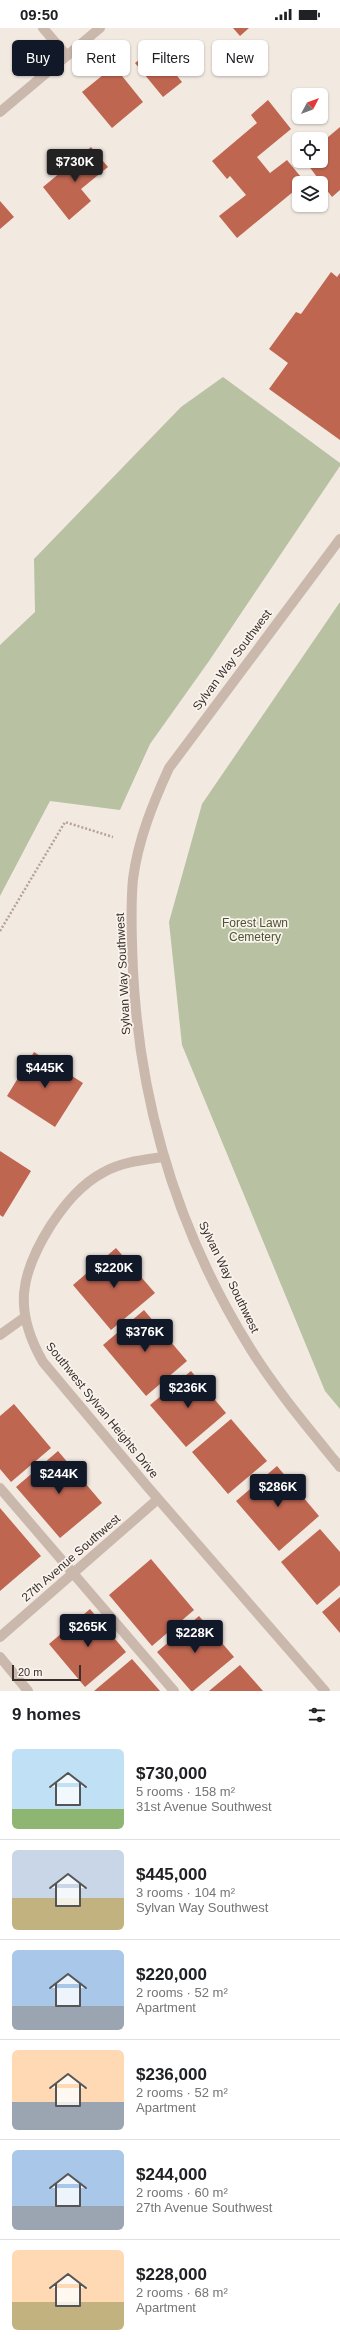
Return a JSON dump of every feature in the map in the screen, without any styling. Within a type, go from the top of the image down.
[{"type":"street","points":[[43,28],[67,56]]},
{"type":"street","points":[[0,112],[100,28]]},
{"type":"street","name":"Sylvan Way Southwest","points":[[340,539],[169,768],[152,804],[140,843],[133,879],[131,931],[135,1013],[144,1073],[163,1157],[193,1237],[251,1349],[340,1467]]},
{"type":"street","name":"Southwest Sylvan Heights Drive","points":[[163,1157],[132,1162],[104,1172],[81,1187],[62,1208],[37,1247],[28,1266],[23,1291],[25,1317],[35,1347],[43,1362],[158,1499],[325,1691]]},
{"type":"street","points":[[0,1335],[25,1317]]},
{"type":"street","points":[[0,1488],[174,1691]]},
{"type":"street","name":"27th Avenue Southwest","points":[[0,1637],[158,1499]]},
{"type":"street","points":[[0,1657],[28,1691]]},
{"type":"path","points":[[0,931],[65,822],[113,837]]},
{"type":"green space","points":[[223,377],[340,463],[340,466],[209,661],[150,744],[120,810],[50,801],[0,896],[0,645],[35,612],[34,559],[181,407]]},
{"type":"green space","name":"Forest Lawn Cemetery","points":[[340,602],[340,1409],[325,1391],[182,1045],[169,922],[202,804]]},
{"type":"building","points":[[233,28],[249,28],[240,36]]},
{"type":"building","points":[[102,76],[122,76],[143,102],[112,128],[82,92]]},
{"type":"building","points":[[146,76],[177,76],[182,82],[163,97]]},
{"type":"building","points":[[268,100],[291,129],[257,157],[270,173],[287,160],[300,176],[292,176],[292,193],[237,238],[219,216],[246,195],[230,176],[227,179],[212,161],[257,123],[251,115]]},
{"type":"building","points":[[340,127],[340,190],[332,197],[328,192],[328,176],[316,176],[310,168],[328,168],[328,137]]},
{"type":"building","points":[[91,147],[108,167],[81,189],[91,201],[69,220],[43,187]]},
{"type":"building","points":[[0,201],[14,217],[0,229]]},
{"type":"building","points":[[331,272],[337,277],[340,273],[340,440],[269,389],[288,363],[269,349],[296,312],[301,314]]},
{"type":"building","points":[[34,1052],[83,1083],[55,1127],[7,1096]]},
{"type":"building","points":[[0,1151],[31,1171],[3,1217],[0,1215]]},
{"type":"building","points":[[116,1248],[155,1293],[111,1330],[73,1285]]},
{"type":"building","points":[[144,1310],[187,1361],[146,1396],[103,1345]]},
{"type":"building","points":[[191,1371],[226,1413],[186,1447],[150,1405]]},
{"type":"building","points":[[14,1404],[51,1448],[11,1482],[0,1469],[0,1416]]},
{"type":"building","points":[[231,1419],[267,1461],[228,1494],[192,1452]]},
{"type":"building","points":[[58,1451],[102,1503],[60,1538],[16,1487]]},
{"type":"building","points":[[277,1466],[319,1516],[279,1551],[236,1501]]},
{"type":"building","points":[[0,1508],[41,1556],[0,1591]]},
{"type":"building","points":[[320,1529],[340,1552],[340,1585],[317,1605],[281,1562]]},
{"type":"building","points":[[151,1559],[194,1610],[152,1646],[109,1595]]},
{"type":"building","points":[[340,1597],[340,1633],[322,1612]]},
{"type":"building","points":[[90,1609],[126,1652],[85,1687],[49,1644]]},
{"type":"building","points":[[199,1616],[234,1657],[193,1691],[191,1691],[157,1652]]},
{"type":"building","points":[[132,1659],[160,1691],[94,1691]]},
{"type":"building","points":[[240,1665],[263,1691],[209,1691]]}]
